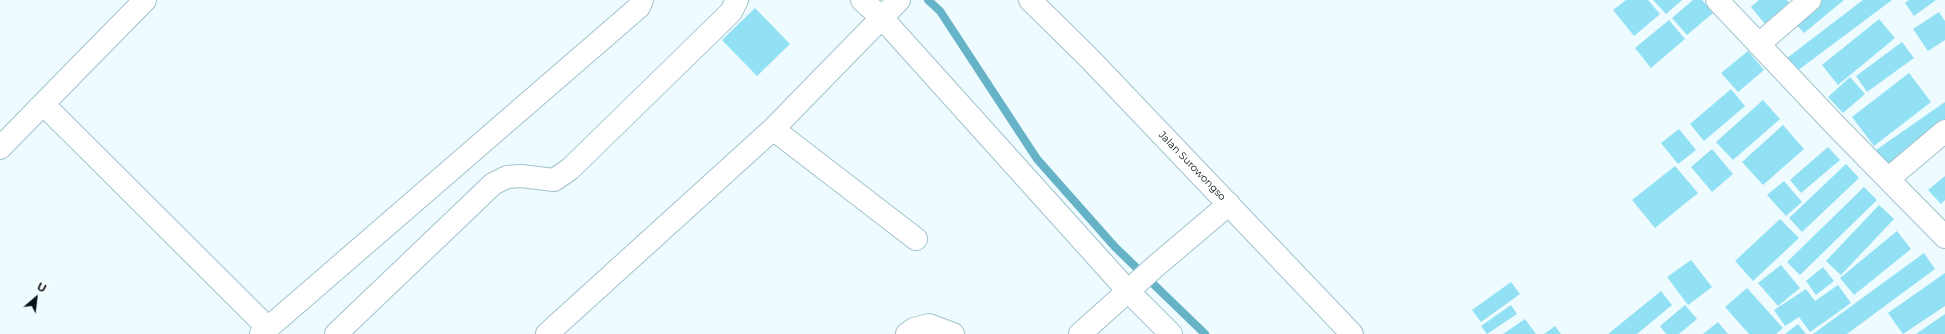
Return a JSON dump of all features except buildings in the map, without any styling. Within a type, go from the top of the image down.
[{"type":"street","points":[[0,148],[145,0]]},
{"type":"street","points":[[336,334],[493,184],[507,177],[521,176],[554,180],[570,169],[731,12],[738,0]]},
{"type":"street","points":[[862,0],[883,19],[1133,286],[1171,334]]},
{"type":"street","points":[[548,334],[774,129],[883,19],[899,0]]},
{"type":"street","name":"Jalan Surowongso","points":[[1030,0],[1229,204],[1352,334]]},
{"type":"street","points":[[1717,0],[1888,180],[1945,237]]},
{"type":"street","points":[[1759,44],[1810,0]]},
{"type":"street","points":[[43,104],[264,331],[637,2]]},
{"type":"street","points":[[774,129],[916,239]]},
{"type":"street","points":[[1888,180],[1945,131]]},
{"type":"street","points":[[1080,334],[1157,265],[1229,204]]},
{"type":"street","points":[[907,334],[914,329],[929,325],[953,334]]},
{"type":"waterway","points":[[928,0],[940,11],[1037,159],[1115,247],[1205,334]]}]
